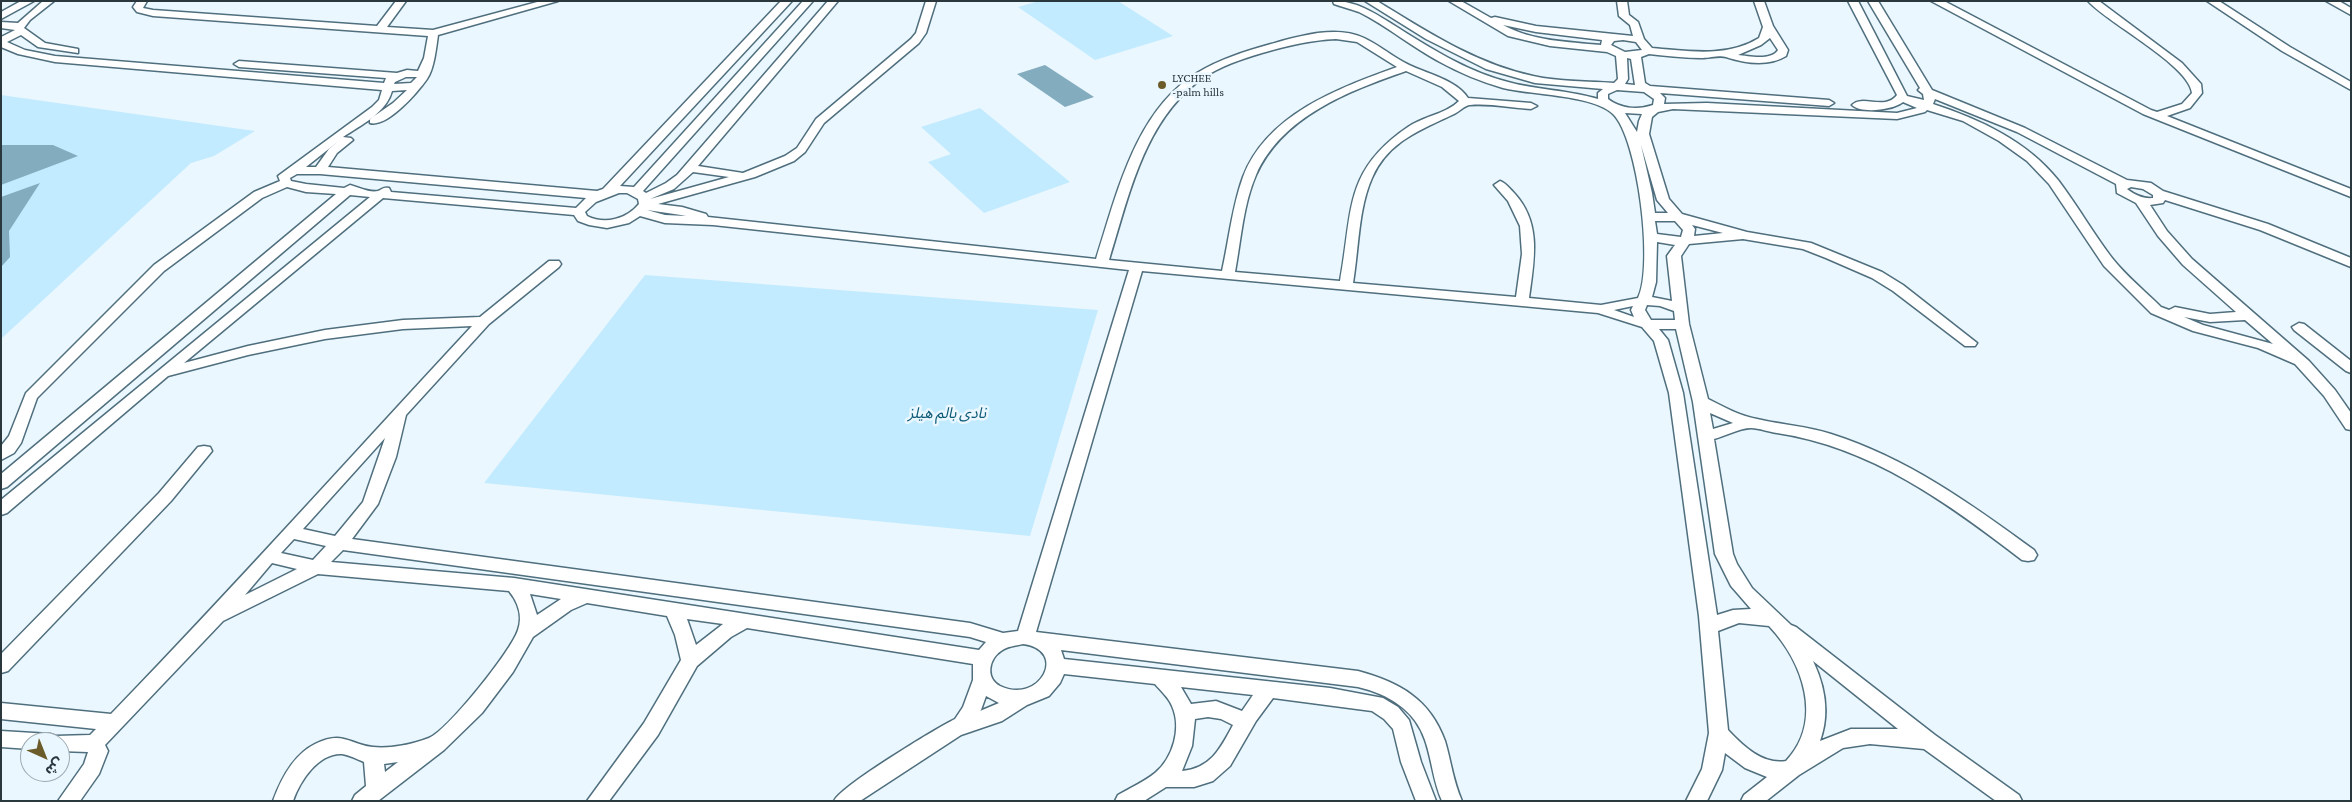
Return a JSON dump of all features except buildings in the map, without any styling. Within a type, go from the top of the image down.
[{"type":"street","points":[[1,16],[29,1]]},
{"type":"street","points":[[1,42],[14,36],[27,18],[49,1]]},
{"type":"street","points":[[142,1],[138,7],[140,10],[153,13],[433,33],[553,1]]},
{"type":"street","points":[[380,29],[400,1]]},
{"type":"street","points":[[496,16],[510,1]]},
{"type":"street","points":[[579,212],[584,204],[602,194],[787,1]]},
{"type":"street","points":[[1,455],[16,441],[22,416],[31,396],[159,268],[258,194],[286,183],[306,188],[415,196],[579,212],[586,221],[606,224],[621,221],[642,202],[808,1]]},
{"type":"street","points":[[642,202],[681,178],[833,1]]},
{"type":"street","points":[[295,171],[320,170],[602,194],[642,202],[708,186],[778,164],[801,150],[808,134],[820,121],[915,41],[921,33],[931,1]]},
{"type":"street","points":[[1324,1],[1337,2],[1362,10],[1470,73],[1506,85],[1572,95],[1613,107],[1632,110],[1653,110],[1673,106],[1707,106],[1897,116],[1911,114],[1928,105],[1930,101],[1928,92],[1873,1]]},
{"type":"street","points":[[1337,2],[1341,1]]},
{"type":"street","points":[[1370,1],[1458,53],[1492,69],[1535,80],[1613,88],[1871,106],[1893,104],[1901,94],[1913,88],[1928,92],[2021,130],[2125,184],[2139,184],[2159,194],[2264,227],[2351,263]]},
{"type":"street","points":[[1454,1],[1512,34],[1530,40],[1607,48],[1621,54],[1636,55],[1646,51],[1763,59],[1778,57],[1783,50],[1768,26],[1759,1]]},
{"type":"street","points":[[1607,48],[1605,42],[1615,37],[1622,1]]},
{"type":"street","points":[[1853,1],[1901,94],[1978,124],[2031,159],[2053,182],[2109,263],[2156,310],[2176,320],[2221,335],[2263,345],[2299,361]]},
{"type":"street","points":[[1936,1],[2162,115],[2351,193]]},
{"type":"street","points":[[1951,1],[2162,115],[2351,185]]},
{"type":"street","points":[[2093,1],[2178,65],[2196,84],[2197,93],[2192,100],[2179,110],[2162,115]]},
{"type":"street","points":[[2212,1],[2286,49],[2351,86]]},
{"type":"street","points":[[2331,1],[2351,12]]},
{"type":"street","points":[[2344,1],[2351,5]]},
{"type":"street","points":[[1487,19],[1506,21],[1536,29],[1638,40],[1647,47],[1646,51]]},
{"type":"street","points":[[1619,21],[1635,24],[1638,40]]},
{"type":"street","points":[[1,25],[20,28],[42,45],[71,51],[397,76],[412,73],[422,75]]},
{"type":"street","points":[[1725,56],[1740,53],[1763,40],[1768,32],[1768,26]]},
{"type":"street","points":[[320,170],[333,151],[406,98],[414,86],[423,79],[422,75],[430,58],[433,33]]},
{"type":"street","points":[[1101,264],[1132,173],[1151,129],[1180,92],[1200,76],[1223,63],[1283,44],[1338,36],[1360,40],[1405,68],[1459,92],[1465,101]]},
{"type":"street","points":[[1,42],[22,52],[55,59],[388,87],[414,86]]},
{"type":"street","points":[[1621,54],[1623,79],[1613,88],[1607,90],[1602,96],[1603,100],[1613,107],[1624,119],[1632,133],[1646,193],[1651,237],[1649,282],[1638,310],[1641,318],[1658,334],[1666,350],[1676,393],[1710,627],[1719,733],[1712,770],[1696,801]]},
{"type":"street","points":[[1636,55],[1640,84],[1660,98],[1658,107],[1646,116],[1642,123],[1643,134],[1663,200],[1689,229],[1687,240],[1674,256],[1681,316],[1701,402],[1724,554],[1733,576],[1761,609],[1774,620],[1928,741],[2012,801]]},
{"type":"street","points":[[1622,66],[1637,67]]},
{"type":"street","points":[[1228,276],[1242,202],[1251,174],[1275,138],[1312,108],[1342,92],[1405,68]]},
{"type":"street","points":[[286,183],[284,176],[295,171],[314,153],[384,101],[388,82],[397,76]]},
{"type":"street","points":[[1346,287],[1364,178],[1373,162],[1395,139],[1416,126],[1457,109],[1465,101],[1531,106]]},
{"type":"street","points":[[690,168],[743,176]]},
{"type":"street","points":[[1,483],[369,175]]},
{"type":"street","points":[[1,509],[160,374],[403,178]]},
{"type":"street","points":[[681,178],[708,186]]},
{"type":"street","points":[[415,196],[434,186],[434,180]]},
{"type":"street","points":[[449,200],[469,184]]},
{"type":"street","points":[[2125,184],[2121,186],[2121,190],[2125,194],[2142,201],[2159,200],[2159,194]]},
{"type":"street","points":[[1500,185],[1518,204],[1528,226],[1529,240],[1522,303]]},
{"type":"street","points":[[2142,201],[2162,234],[2209,282],[2299,361],[2335,401],[2349,421]]},
{"type":"street","points":[[642,202],[665,219],[713,221],[1101,264],[1601,310],[1643,301],[1662,302],[1681,316]]},
{"type":"street","points":[[1649,216],[1680,217],[1746,236],[1806,246],[1877,275],[1898,288],[1970,344]]},
{"type":"street","points":[[1651,237],[1677,241],[1746,236]]},
{"type":"street","points":[[94,744],[113,722],[215,618],[268,556],[399,416],[484,321],[554,264]]},
{"type":"street","points":[[1032,639],[1137,267]]},
{"type":"street","points":[[2146,301],[2177,312],[2210,318],[2249,316]]},
{"type":"street","points":[[1601,310],[1623,319],[1648,324],[1681,316]]},
{"type":"street","points":[[160,374],[226,354],[294,338],[343,330],[423,322],[484,321]]},
{"type":"street","points":[[2299,327],[2351,368]]},
{"type":"street","points":[[2335,401],[2351,403]]},
{"type":"street","points":[[1701,402],[1751,423],[1824,436],[1859,449],[1945,496],[1987,524],[2028,555]]},
{"type":"street","points":[[215,618],[316,568],[339,543],[370,504],[388,457],[399,416]]},
{"type":"street","points":[[1706,436],[1751,423]]},
{"type":"street","points":[[1,666],[165,497],[204,450]]},
{"type":"street","points":[[292,532],[339,543],[970,630],[1004,641],[1032,639],[1358,679],[1380,684],[1401,694],[1418,710],[1429,725],[1435,742],[1445,787],[1452,801]]},
{"type":"street","points":[[268,556],[316,568],[514,585],[984,658]]},
{"type":"street","points":[[369,796],[436,744],[475,707],[506,668],[527,632],[530,618],[528,605],[514,585]]},
{"type":"street","points":[[527,632],[564,605],[586,596]]},
{"type":"street","points":[[673,610],[682,625],[688,642],[690,661]]},
{"type":"street","points":[[1710,627],[1726,617],[1749,614],[1774,620],[1794,644],[1808,670],[1816,697],[1816,723],[1809,747],[1793,769]]},
{"type":"street","points":[[597,801],[651,729],[690,661],[713,642],[744,621]]},
{"type":"street","points":[[1004,641],[992,648],[984,658],[980,669],[982,681],[988,689],[998,696],[1010,699],[1036,694],[1047,687],[1054,677],[1057,666],[1055,656],[1049,647],[1032,639]]},
{"type":"street","points":[[1057,666],[1358,699],[1376,704],[1391,713],[1402,726],[1411,762],[1426,801]]},
{"type":"street","points":[[1125,801],[1163,778],[1180,756],[1186,732],[1183,707],[1173,690],[1160,677]]},
{"type":"street","points":[[962,725],[977,696],[982,681]]},
{"type":"street","points":[[1163,778],[1180,781],[1197,779],[1223,763],[1245,723],[1269,689]]},
{"type":"street","points":[[844,801],[884,772],[962,725],[995,715],[1023,698]]},
{"type":"street","points":[[1184,714],[1199,709],[1216,708],[1232,713],[1245,723]]},
{"type":"street","points":[[1,711],[113,722]]},
{"type":"street","points":[[1719,733],[1736,752],[1760,766],[1777,770],[1793,769]]},
{"type":"street","points":[[1752,801],[1819,751],[1849,738],[1887,735],[1928,741]]},
{"type":"street","points":[[1,739],[20,740]]},
{"type":"street","points":[[70,743],[94,744]]},
{"type":"street","points":[[68,801],[92,768],[98,751],[94,744]]},
{"type":"street","points":[[284,801],[299,771],[319,752],[339,745],[374,756],[436,744]]},
{"type":"street","points":[[369,796],[374,756]]},
{"type":"green space","points":[[1039,1],[1118,1],[1173,36],[1095,60],[1018,7]]},
{"type":"green space","points":[[1,95],[255,131],[214,156],[191,163],[1,339]]},
{"type":"green space","points":[[980,108],[1070,182],[984,213],[928,162],[951,154],[921,127]]},
{"type":"green space","name":"نادى بالم هيلز","points":[[645,275],[1098,310],[1030,536],[484,483]]},
{"type":"shaded area","points":[[1045,65],[1094,97],[1065,107],[1017,74]]},
{"type":"shaded area","points":[[1,145],[53,145],[78,156],[1,185]]},
{"type":"shaded area","points":[[40,183],[9,231],[10,257],[1,267],[1,197]]},
{"type":"place","name":"LYCHEE -palm hills","points":[[1162,85]]}]
